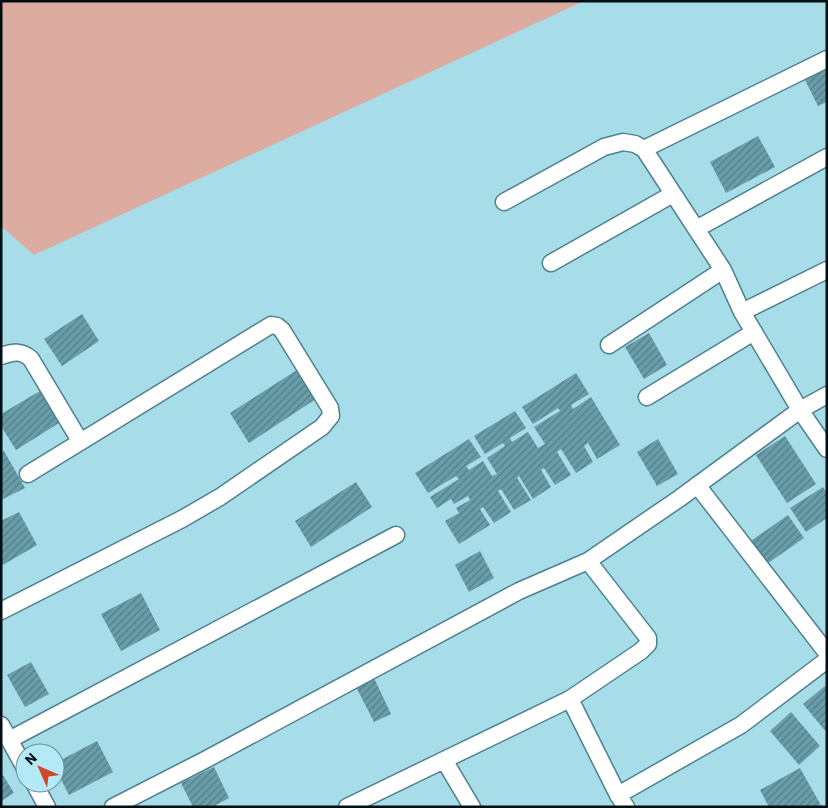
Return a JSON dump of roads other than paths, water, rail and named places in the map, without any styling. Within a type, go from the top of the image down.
[{"type":"street","points":[[644,149],[827,59]]},
{"type":"street","points":[[504,202],[604,148],[623,142],[635,144],[644,149],[723,270],[742,312],[800,410],[827,449]]},
{"type":"street","points":[[696,229],[827,157]]},
{"type":"street","points":[[551,263],[673,194]]},
{"type":"street","points":[[609,345],[723,270]]},
{"type":"street","points":[[742,312],[827,270]]},
{"type":"street","points":[[1,610],[182,519],[220,497],[322,427],[331,416],[330,408],[282,330],[277,326],[271,325],[28,474]]},
{"type":"street","points":[[647,397],[754,332]]},
{"type":"street","points":[[1,356],[19,352],[25,354],[31,360],[80,441]]},
{"type":"street","points":[[113,807],[203,761],[519,591],[588,561],[800,410],[827,395]]},
{"type":"street","points":[[697,485],[827,654]]},
{"type":"street","points":[[9,740],[396,535]]},
{"type":"street","points":[[347,807],[570,699],[641,652],[648,644],[648,638],[588,561]]},
{"type":"street","points":[[570,699],[622,801],[741,725],[827,660]]},
{"type":"street","points":[[1,725],[15,750]]},
{"type":"street","points":[[444,760],[472,807]]},
{"type":"street","points":[[39,793],[47,807]]}]
